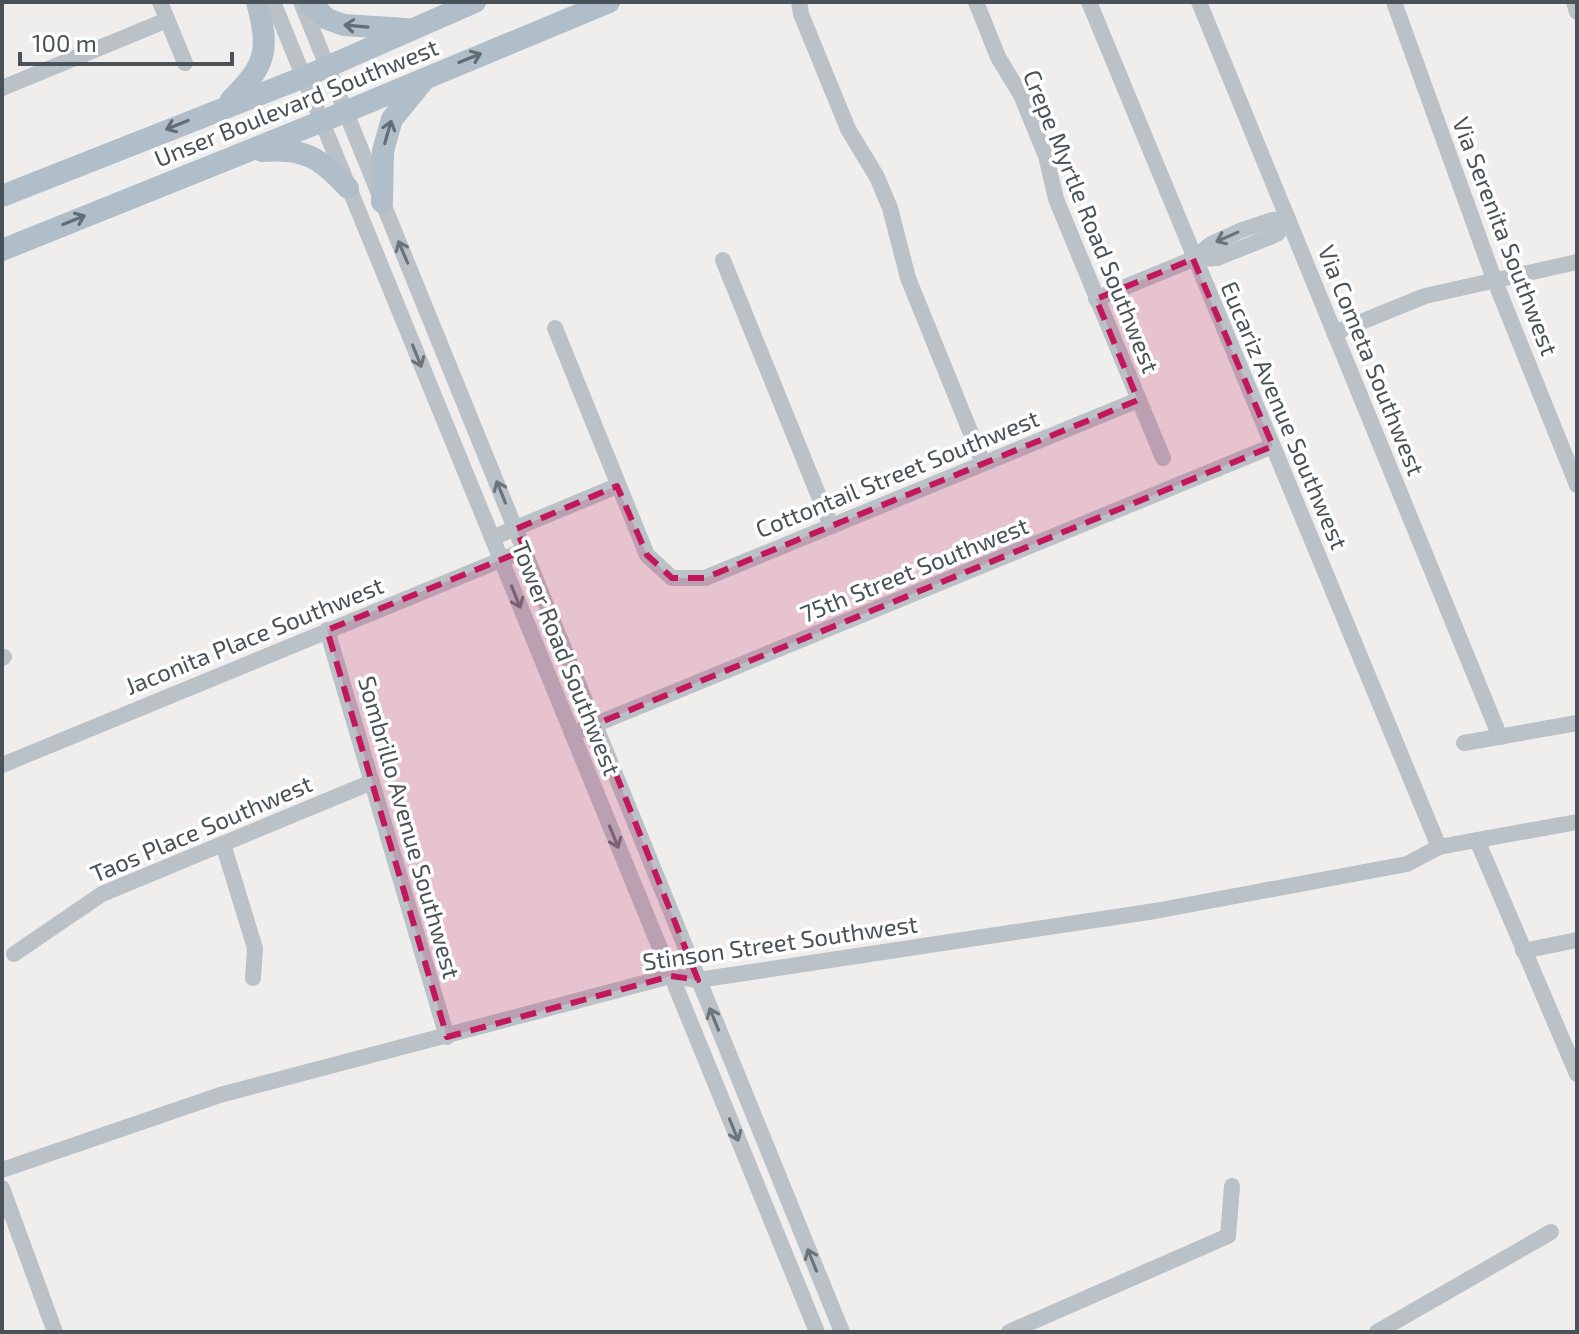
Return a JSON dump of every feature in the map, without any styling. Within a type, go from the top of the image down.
[{"type":"main road","points":[[225,106],[258,68],[263,55],[264,35],[257,2]]},
{"type":"main road","points":[[309,2],[327,19],[344,25],[411,29]]},
{"type":"main road","name":"Unser Boulevard Southwest","points":[[2,196],[304,77],[475,2]]},
{"type":"main road","name":"Unser Boulevard Southwest","points":[[2,250],[609,2]]},
{"type":"main road","points":[[382,202],[383,151],[392,119],[428,75]]},
{"type":"main road","points":[[241,152],[289,149],[331,168],[348,188]]},
{"type":"street","points":[[160,2],[185,63]]},
{"type":"street","name":"Tower Road Southwest","points":[[273,2],[817,1332]]},
{"type":"street","name":"Tower Road Southwest","points":[[301,2],[842,1332]]},
{"type":"street","points":[[799,2],[801,14],[848,129],[877,177],[890,208],[908,278],[983,463]]},
{"type":"street","name":"Crepe Myrtle Road Southwest","points":[[976,2],[998,57],[1021,95],[1046,156],[1056,199],[1163,458]]},
{"type":"street","name":"Eucariz Avenue Southwest","points":[[1089,2],[1439,847]]},
{"type":"street","name":"Via Cometa Southwest","points":[[1199,2],[1500,737]]},
{"type":"street","name":"Via Serenita Southwest","points":[[1394,2],[1494,279],[1577,485]]},
{"type":"street","points":[[1574,2],[1577,12]]},
{"type":"street","points":[[4,83],[167,20]]},
{"type":"street","points":[[1096,299],[1193,259],[1217,258],[1270,237],[1277,234],[1288,219]]},
{"type":"street","points":[[723,260],[831,526]]},
{"type":"street","points":[[1334,333],[1425,296],[1577,262]]},
{"type":"street","points":[[492,538],[617,486],[555,328]]},
{"type":"street","name":"Cottontail Street Southwest","points":[[617,486],[647,555],[672,578],[705,578],[1138,400]]},
{"type":"street","name":"75th Street Southwest","points":[[572,734],[1273,446]]},
{"type":"street","name":"Jaconita Place Southwest","points":[[2,765],[525,550]]},
{"type":"street","name":"Sombrillo Avenue Southwest","points":[[327,630],[447,1037]]},
{"type":"street","points":[[1464,743],[1577,723]]},
{"type":"street","name":"Taos Place Southwest","points":[[14,954],[102,894],[372,782]]},
{"type":"street","name":"Stinson Street Southwest","points":[[2,1170],[220,1095],[671,976],[698,980],[1155,911],[1407,864],[1439,847],[1577,822]]},
{"type":"street","points":[[1477,840],[1577,1074]]},
{"type":"street","points":[[223,844],[255,948],[253,978]]},
{"type":"street","points":[[1523,951],[1577,940]]},
{"type":"street","points":[[1009,1332],[1228,1236],[1232,1186]]},
{"type":"street","points":[[2,1188],[55,1332]]},
{"type":"street","points":[[1377,1332],[1551,1232]]},
{"type":"highlighted area","points":[[1193,259],[1273,446],[596,724],[698,980],[671,976],[447,1037],[327,630],[525,550],[516,529],[617,486],[647,555],[672,578],[705,578],[1138,400],[1096,299]]}]
